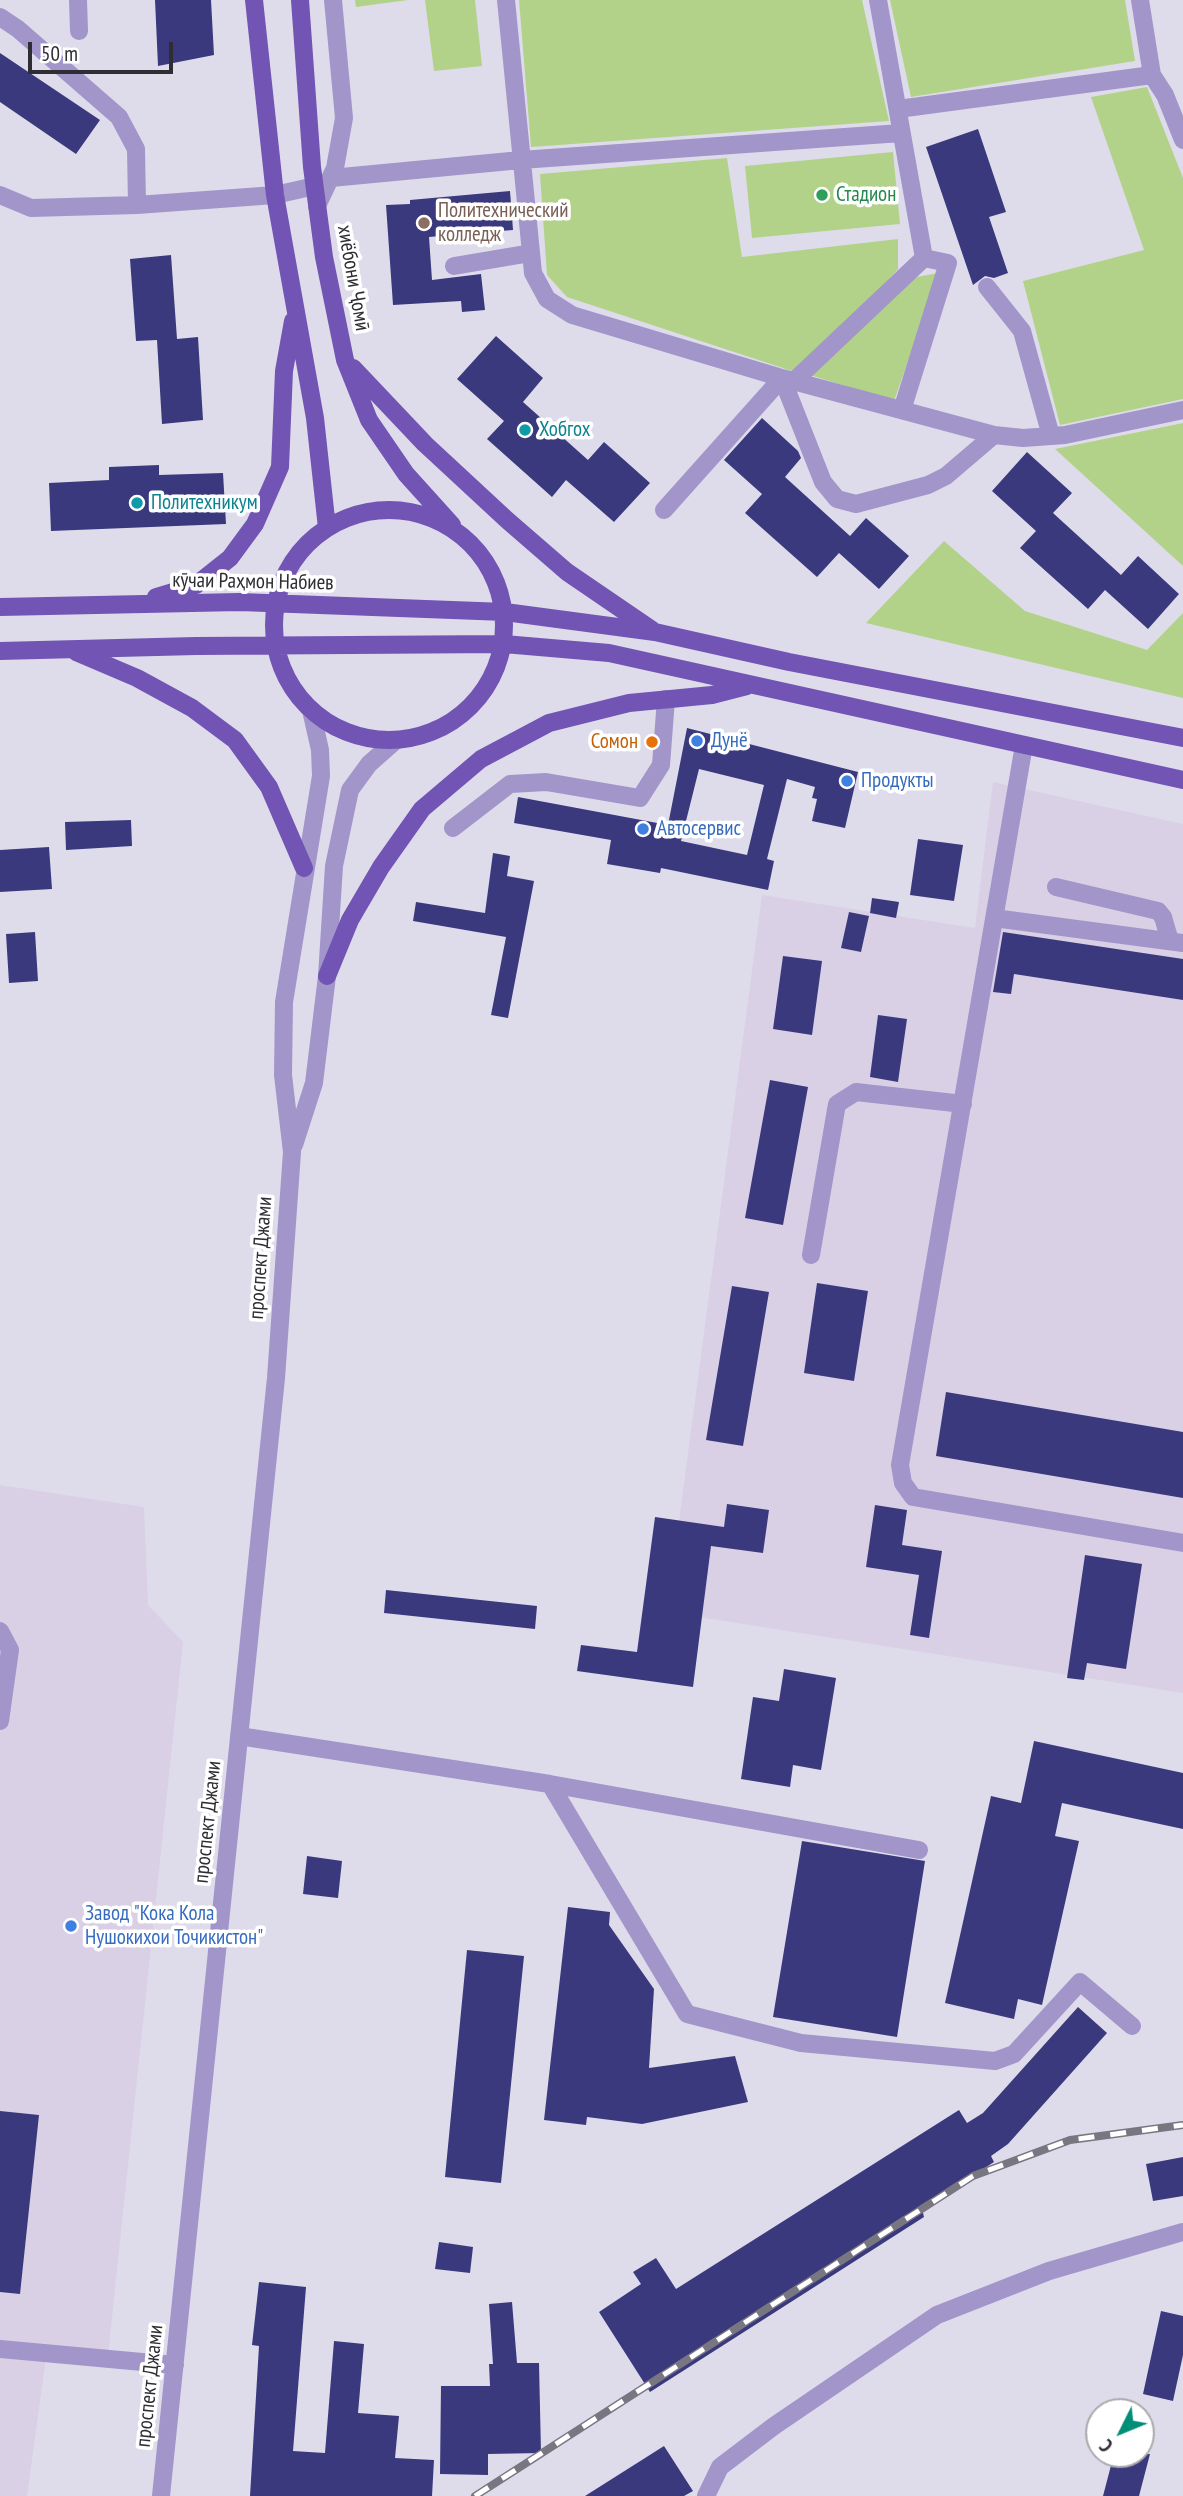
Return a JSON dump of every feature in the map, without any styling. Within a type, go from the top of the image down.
[{"type":"main road","points":[[254,0],[275,195],[315,418],[327,528]]},
{"type":"main road","name":"хиёбони Ҷомӣ","points":[[300,0],[317,206],[345,360],[369,420],[406,474],[489,566],[505,612]]},
{"type":"main road","points":[[133,604],[196,585],[230,558],[255,524],[280,467],[284,371],[295,311]]},
{"type":"main road","points":[[345,360],[425,444],[517,529],[567,572],[655,632]]},
{"type":"main road","points":[[457,530],[413,511],[365,511],[327,528],[291,563],[275,604],[275,646],[288,681],[312,710],[350,734],[395,741],[445,727],[484,692],[504,644],[505,612]]},
{"type":"main road","name":"кӯчаи Раҳмон Набиев","points":[[0,607],[275,604],[505,612],[655,632],[789,662],[1183,738]]},
{"type":"main road","points":[[0,651],[504,644],[609,653],[1183,780]]},
{"type":"main road","points":[[70,649],[137,678],[192,708],[235,740],[269,787],[304,868]]},
{"type":"main road","points":[[784,691],[789,662]]},
{"type":"main road","points":[[327,976],[350,920],[381,867],[422,809],[481,759],[550,723],[629,703],[712,695],[754,685]]},
{"type":"street","points":[[78,0],[79,31]]},
{"type":"street","points":[[317,206],[331,177],[344,118],[333,0]]},
{"type":"street","points":[[506,0],[533,273],[547,299],[572,315],[788,379],[994,435],[1051,436],[1183,410]]},
{"type":"street","points":[[878,0],[924,258]]},
{"type":"street","points":[[1140,0],[1152,75],[1166,95],[1183,140]]},
{"type":"street","points":[[0,17],[18,29],[119,117],[136,149],[137,205]]},
{"type":"street","points":[[898,109],[1152,75]]},
{"type":"street","points":[[331,177],[901,132]]},
{"type":"street","points":[[0,195],[31,208],[137,205],[275,195],[315,186]]},
{"type":"street","points":[[454,266],[531,253]]},
{"type":"street","points":[[664,510],[788,379],[924,258]]},
{"type":"street","points":[[902,410],[948,263],[924,258]]},
{"type":"street","points":[[986,287],[1022,331],[1051,436]]},
{"type":"street","points":[[788,379],[823,482],[837,499],[856,504],[928,485],[946,476],[994,435]]},
{"type":"street","points":[[453,828],[510,784],[546,782],[640,798],[661,765],[666,699]]},
{"type":"street","points":[[292,1152],[283,1075],[284,1002],[321,776],[320,750],[312,710]]},
{"type":"street","points":[[292,1152],[314,1083],[327,976],[334,866],[350,790],[369,764],[395,741]]},
{"type":"street","points":[[1024,745],[900,1465],[903,1483],[913,1497],[1183,1543]]},
{"type":"street","points":[[1056,887],[1158,911],[1177,942]]},
{"type":"street","points":[[994,918],[1177,942]]},
{"type":"street","points":[[811,1255],[836,1104],[856,1092],[962,1104]]},
{"type":"street","name":"проспект Джами","points":[[161,2496],[276,1378],[292,1152]]},
{"type":"street","points":[[0,1631],[9,1650],[0,1721]]},
{"type":"street","points":[[239,1736],[550,1784],[919,1850]]},
{"type":"street","points":[[550,1784],[687,2014],[801,2043],[995,2061],[1014,2054],[1080,1982],[1132,2026]]},
{"type":"street","points":[[706,2496],[720,2468],[774,2426],[937,2315],[1048,2271],[1183,2232]]},
{"type":"street","points":[[0,2349],[175,2365]]},
{"type":"shaded area","points":[[993,782],[1183,824],[1183,1693],[667,1612],[762,895],[975,928]]},
{"type":"shaded area","points":[[0,1485],[144,1507],[148,1605],[183,1642],[107,2365],[46,2358],[27,2496],[0,2496]]},
{"type":"green space","points":[[355,0],[408,0],[356,7]]},
{"type":"green space","points":[[425,0],[475,0],[482,66],[434,71]]},
{"type":"green space","points":[[519,0],[862,0],[889,121],[531,147]]},
{"type":"green space","points":[[890,0],[1125,0],[1135,61],[911,97]]},
{"type":"green space","points":[[1147,87],[1183,178],[1183,399],[1060,425],[1023,281],[1144,250],[1091,97]]},
{"type":"green space","name":"Стадион","points":[[893,152],[900,224],[752,238],[745,166]]},
{"type":"green space","points":[[727,158],[742,257],[898,239],[898,269],[801,374],[567,297],[547,275],[540,174]]},
{"type":"green space","points":[[939,273],[894,401],[810,375],[911,278]]},
{"type":"green space","points":[[1183,423],[1183,566],[1055,449]]},
{"type":"green space","points":[[944,541],[1025,611],[1147,650],[1183,613],[1183,698],[866,623]]},
{"type":"building","points":[[155,0],[211,0],[214,55],[158,66]]},
{"type":"building","points":[[0,53],[100,120],[76,154],[0,102]]},
{"type":"building","points":[[978,129],[1006,212],[989,217],[1008,273],[994,278],[985,276],[973,285],[926,147]]},
{"type":"building","points":[[510,191],[513,230],[429,237],[432,280],[481,274],[485,310],[462,312],[461,301],[393,305],[386,205],[410,204],[410,200]]},
{"type":"building","points":[[171,255],[177,339],[198,337],[203,420],[162,424],[157,340],[136,341],[130,259]]},
{"type":"building","name":"Хобгох","points":[[496,336],[543,378],[523,402],[588,460],[604,442],[650,483],[614,522],[566,480],[552,497],[487,439],[504,421],[457,379]]},
{"type":"building","points":[[762,418],[798,451],[801,458],[785,477],[850,536],[866,518],[909,556],[879,589],[839,553],[817,577],[745,513],[762,494],[724,460]]},
{"type":"building","points":[[1027,452],[1072,493],[1053,513],[1121,575],[1138,556],[1179,594],[1148,629],[1105,590],[1088,609],[1020,548],[1036,531],[992,491]]},
{"type":"building","name":"Политехникум","points":[[159,465],[159,475],[223,473],[226,524],[51,531],[49,483],[109,480],[109,467]]},
{"type":"building","points":[[687,728],[858,772],[845,828],[812,821],[817,799],[812,798],[815,787],[787,779],[767,859],[774,861],[768,890],[661,868],[660,873],[607,864],[611,840],[514,823],[518,797],[668,825]],"holes":[[[699,769],[764,785],[747,855],[681,841]]]},
{"type":"building","points":[[131,820],[132,846],[66,850],[65,822]]},
{"type":"building","points":[[918,839],[963,845],[954,901],[910,895]]},
{"type":"building","points":[[49,847],[52,889],[0,892],[0,850]]},
{"type":"building","points":[[493,853],[510,856],[507,876],[534,881],[508,1018],[491,1015],[506,937],[413,921],[416,902],[485,913]]},
{"type":"building","points":[[872,898],[899,902],[896,918],[870,913]]},
{"type":"building","points":[[849,912],[869,916],[861,952],[841,948]]},
{"type":"building","points":[[35,932],[38,981],[9,983],[6,934]]},
{"type":"building","points":[[1003,932],[1183,959],[1183,1000],[1014,974],[1011,994],[993,992]]},
{"type":"building","points":[[783,956],[822,961],[812,1035],[773,1029]]},
{"type":"building","points":[[878,1015],[907,1019],[898,1082],[870,1077]]},
{"type":"building","points":[[770,1080],[808,1087],[783,1225],[745,1218]]},
{"type":"building","points":[[817,1283],[868,1291],[854,1381],[804,1373]]},
{"type":"building","points":[[732,1286],[769,1292],[743,1446],[706,1440]]},
{"type":"building","points":[[946,1392],[1183,1432],[1183,1498],[936,1456]]},
{"type":"building","points":[[727,1504],[769,1510],[763,1553],[711,1546],[693,1687],[577,1671],[581,1645],[637,1652],[655,1517],[724,1527]]},
{"type":"building","points":[[875,1505],[907,1510],[902,1545],[942,1551],[929,1638],[910,1635],[919,1575],[866,1567]]},
{"type":"building","points":[[1085,1555],[1142,1564],[1126,1669],[1087,1663],[1084,1680],[1067,1678]]},
{"type":"building","points":[[386,1590],[537,1606],[535,1629],[384,1613]]},
{"type":"building","points":[[784,1669],[836,1678],[821,1770],[793,1765],[790,1787],[741,1779],[753,1697],[779,1701]]},
{"type":"building","points":[[1034,1741],[1183,1773],[1183,1829],[1062,1803],[1055,1836],[1079,1841],[1042,2005],[1018,1999],[1014,2019],[945,2003],[991,1796],[1021,1803]]},
{"type":"building","points":[[802,1841],[925,1861],[897,2037],[773,2017]]},
{"type":"building","points":[[307,1856],[342,1861],[338,1898],[303,1894]]},
{"type":"building","points":[[568,1907],[610,1912],[609,1925],[654,1989],[649,2068],[735,2056],[748,2102],[642,2124],[587,2117],[586,2125],[544,2120]]},
{"type":"building","points":[[467,1950],[524,1956],[501,2183],[445,2177]]},
{"type":"building","points":[[1078,2007],[1107,2033],[1008,2144],[991,2156],[994,2162],[922,2209],[924,2217],[650,2392],[599,2312],[641,2284],[633,2272],[656,2258],[676,2289],[959,2110],[967,2123],[983,2113]]},
{"type":"building","points":[[0,2111],[39,2115],[20,2294],[0,2292]]},
{"type":"building","points":[[1183,2157],[1183,2196],[1153,2201],[1146,2164]]},
{"type":"building","points":[[439,2242],[473,2247],[470,2273],[435,2269]]},
{"type":"building","points":[[259,2282],[306,2287],[293,2451],[325,2453],[334,2341],[364,2344],[358,2413],[399,2416],[395,2458],[434,2460],[432,2496],[250,2496],[259,2346],[252,2345]]},
{"type":"building","points":[[512,2302],[517,2363],[539,2363],[541,2453],[488,2454],[488,2475],[440,2474],[441,2386],[490,2386],[489,2364],[493,2364],[489,2304]]},
{"type":"building","points":[[1161,2311],[1183,2316],[1183,2355],[1173,2401],[1143,2394]]},
{"type":"building","points":[[664,2446],[693,2491],[684,2496],[585,2496]]},
{"type":"building","points":[[1110,2468],[1146,2468],[1139,2496],[1103,2496]]},
{"type":"railway","points":[[475,2496],[973,2176],[1070,2140],[1183,2125]]},
{"type":"place","name":"Стадион","points":[[822,195]]},
{"type":"place","name":"Политехнический колледж","points":[[424,223]]},
{"type":"place","name":"Хобгох","points":[[525,430]]},
{"type":"place","name":"Политехникум","points":[[137,503]]},
{"type":"place","name":"Дунё","points":[[697,741]]},
{"type":"place","name":"Сомон","points":[[652,742]]},
{"type":"place","name":"Продукты","points":[[847,781]]},
{"type":"place","name":"Автосервис","points":[[643,829]]},
{"type":"place","name":"Завод \"Кока Кола Нушокихои Точикистон\"","points":[[71,1926]]}]
